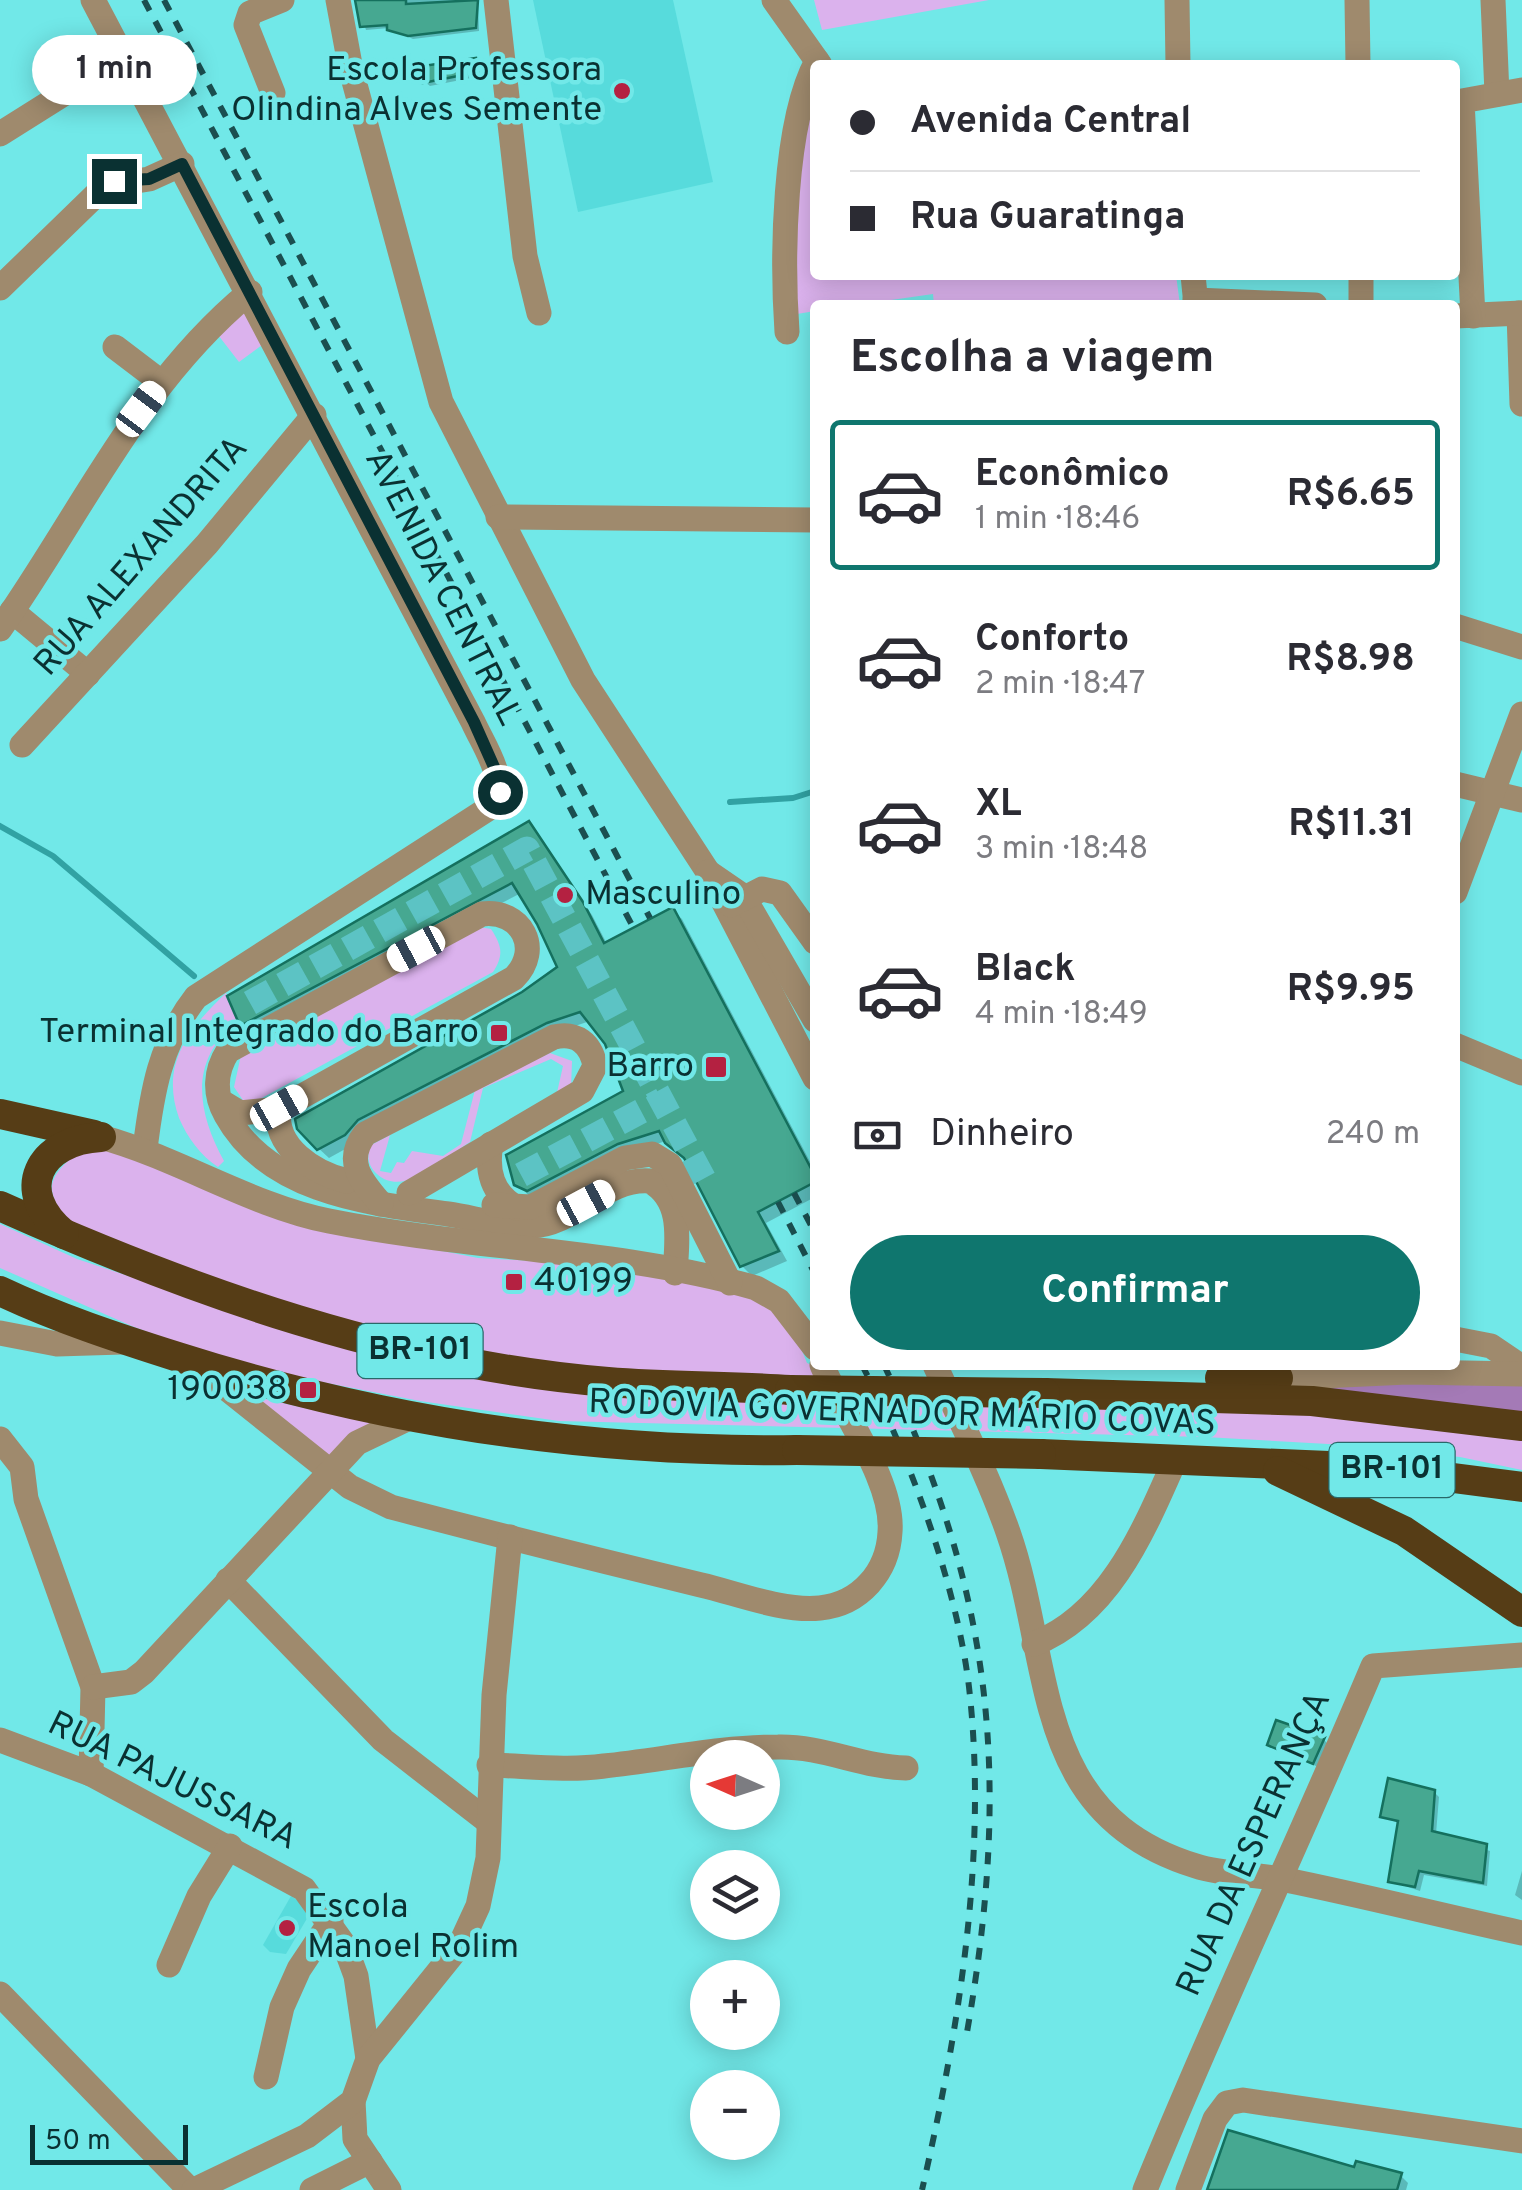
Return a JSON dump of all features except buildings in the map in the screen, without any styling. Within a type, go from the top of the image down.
[{"type":"highway","points":[[0,1114],[102,1137]]},
{"type":"highway","points":[[66,1236],[43,1212],[38,1195],[43,1165],[61,1144],[102,1137]]},
{"type":"highway","name":"RODOVIA GOVERNADOR MÁRIO COVAS","points":[[0,1206],[194,1286],[358,1337],[474,1362],[607,1382],[790,1390],[1119,1393],[1365,1405],[1522,1426]]},
{"type":"highway","name":"RODOVIA GOVERNADOR MÁRIO COVAS","points":[[0,1291],[193,1362],[406,1419],[658,1450],[1041,1454],[1376,1468],[1522,1487]]},
{"type":"highway","points":[[1119,1393],[1164,1380],[1278,1378]]},
{"type":"highway","points":[[1262,1464],[1404,1531],[1522,1612]]},
{"type":"street","name":"AVENIDA CENTRAL","points":[[92,0],[314,414],[474,722],[498,776],[498,803],[196,997],[173,1026],[160,1059],[145,1149]]},
{"type":"street","points":[[273,93],[246,26],[250,14],[282,0]]},
{"type":"street","points":[[338,0],[351,70],[435,381],[454,427],[583,680],[708,872],[810,1013]]},
{"type":"street","points":[[496,0],[525,256],[538,312]]},
{"type":"street","points":[[774,0],[816,60]]},
{"type":"street","points":[[1177,0],[1178,60]]},
{"type":"street","points":[[1357,0],[1358,60]]},
{"type":"street","points":[[1493,0],[1509,92],[1462,101],[1464,316],[1521,313],[1522,404]]},
{"type":"street","points":[[0,134],[124,56]]},
{"type":"street","points":[[787,332],[784,290],[796,126],[802,93],[810,78]]},
{"type":"street","points":[[0,288],[104,186],[149,179],[182,164]]},
{"type":"street","points":[[88,674],[6,620],[161,382],[206,328],[250,292]]},
{"type":"street","points":[[1195,293],[1265,300]]},
{"type":"street","points":[[115,347],[161,382]]},
{"type":"street","name":"RUA ALEXANDRITA","points":[[22,745],[207,544],[314,414]]},
{"type":"street","points":[[498,517],[810,520]]},
{"type":"street","points":[[1460,628],[1522,647]]},
{"type":"street","points":[[1460,880],[1522,714]]},
{"type":"street","points":[[1460,785],[1522,800]]},
{"type":"street","points":[[734,903],[762,889],[780,893],[810,935]]},
{"type":"street","points":[[734,903],[810,1067]]},
{"type":"street","points":[[220,1101],[240,1113],[279,1108],[514,978],[526,957],[523,928],[509,915],[482,914],[228,1050],[218,1079],[220,1101],[234,1128],[282,1172],[319,1188],[381,1204],[538,1226],[621,1183],[650,1181],[666,1195],[674,1212],[675,1273]]},
{"type":"street","points":[[381,1204],[364,1184],[354,1160],[364,1134],[548,1040],[564,1035],[582,1041],[594,1056],[588,1083],[409,1193]]},
{"type":"street","points":[[1460,1047],[1522,1073]]},
{"type":"street","points":[[279,1108],[281,1134],[296,1153],[329,1175],[409,1193],[518,1208],[531,1208],[625,1158],[652,1154],[670,1165],[730,1283]]},
{"type":"street","points":[[102,1137],[145,1149],[323,1220],[756,1288],[779,1301],[810,1341]]},
{"type":"street","points":[[492,1144],[492,1179],[502,1198],[518,1208]]},
{"type":"street","points":[[0,1334],[57,1344],[132,1342]]},
{"type":"street","points":[[1460,1340],[1491,1346],[1522,1370]]},
{"type":"street","points":[[193,1362],[329,1471],[392,1507],[804,1608],[835,1605],[862,1591],[876,1578],[888,1550],[888,1506],[824,1370]]},
{"type":"street","points":[[938,1370],[1008,1533],[1043,1694],[1065,1758],[1101,1811],[1148,1845],[1196,1866],[1283,1880],[1522,1933]]},
{"type":"street","points":[[1257,1370],[1278,1378],[1522,1370]]},
{"type":"street","points":[[92,1687],[131,1682],[144,1672],[357,1443],[406,1419]]},
{"type":"street","points":[[0,1439],[22,1467],[26,1499],[92,1687],[91,1774]]},
{"type":"street","points":[[1034,1644],[1063,1630],[1105,1590],[1128,1560],[1175,1460]]},
{"type":"street","points":[[0,1483],[26,1499]]},
{"type":"street","points":[[389,2190],[356,2139],[352,2101],[368,2059],[460,1945],[478,1906],[488,1858],[489,1766],[510,1537]]},
{"type":"street","points":[[228,1580],[383,1740],[486,1820]]},
{"type":"street","name":"RUA DA ESPERANÇA","points":[[1146,2190],[1209,2032],[1283,1880],[1373,1666],[1522,1655]]},
{"type":"street","name":"RUA PAJUSSARA","points":[[0,1740],[91,1774],[304,1889],[331,1922],[356,1976],[368,2059]]},
{"type":"street","points":[[489,1766],[602,1767],[690,1752],[779,1746],[811,1749],[872,1766],[906,1768]]},
{"type":"street","points":[[170,1965],[199,1896],[230,1846]]},
{"type":"street","points":[[266,2077],[282,2007],[300,1969],[331,1922]]},
{"type":"street","points":[[0,1994],[192,2190],[308,2136],[352,2101]]},
{"type":"street","points":[[1188,2190],[1215,2120],[1228,2103],[1243,2100],[1522,2141]]},
{"type":"street","points":[[312,2190],[370,2161]]},
{"type":"shaded area","name":"Escola Professora Olindina Alves Semente","points":[[533,0],[673,0],[713,182],[578,212]]},
{"type":"shaded area","points":[[814,0],[989,0],[822,30]]},
{"type":"shaded area","points":[[810,99],[810,280],[1177,280],[1179,300],[934,300],[933,294],[891,300],[810,300],[810,312],[791,315],[795,158]]},
{"type":"shaded area","points":[[242,308],[262,345],[239,362],[215,331]]},
{"type":"shaded area","points":[[474,926],[491,929],[498,940],[500,955],[493,972],[247,1106],[234,1087],[241,1055]]},
{"type":"shaded area","points":[[226,993],[238,1022],[211,1052],[202,1087],[208,1124],[224,1161],[218,1167],[200,1152],[182,1125],[173,1081],[189,1034]]},
{"type":"shaded area","points":[[550,1053],[572,1061],[571,1088],[556,1097],[563,1066],[551,1059],[483,1088],[470,1142],[425,1173],[400,1182],[388,1180],[372,1168],[368,1157],[371,1145],[390,1135],[380,1171],[391,1173],[397,1162],[404,1163],[412,1151],[443,1156],[461,1144],[476,1086]]},
{"type":"shaded area","points":[[90,1143],[299,1223],[478,1258],[589,1264],[747,1293],[784,1322],[810,1370],[825,1371],[830,1382],[671,1385],[365,1330],[79,1234],[53,1195],[52,1185],[63,1166]]},
{"type":"shaded area","points":[[0,1224],[77,1259],[192,1297],[468,1370],[1194,1404],[1522,1435],[1522,1470],[1460,1457],[1346,1445],[1205,1437],[559,1421],[420,1401],[243,1367],[134,1327],[0,1268]]},
{"type":"shaded area","points":[[1522,1378],[1522,1416],[1182,1390]]},
{"type":"shaded area","points":[[252,1396],[376,1424],[346,1464],[349,1485]]},
{"type":"shaded area","name":"Escola Manoel Rolim","points":[[291,1896],[312,1910],[286,1954],[270,1952],[263,1945]]},
{"type":"waterway","points":[[730,802],[793,798],[810,793]]},
{"type":"waterway","points":[[0,826],[53,856],[194,976]]},
{"type":"tunnel","points":[[250,1003],[527,849],[708,1187]]},
{"type":"tunnel","points":[[521,1175],[662,1100]]},
{"type":"railway","points":[[144,0],[633,927]]},
{"type":"railway","points":[[164,0],[650,918]]},
{"type":"railway","points":[[794,1193],[810,1223]]},
{"type":"railway","points":[[778,1202],[810,1264]]},
{"type":"railway","points":[[864,1370],[897,1439],[942,1564],[963,1648],[974,1750],[975,1813],[966,1940],[948,2067],[922,2190]]},
{"type":"railway","points":[[886,1370],[922,1451],[950,1533],[971,1614],[984,1694],[989,1775],[988,1859],[966,2038]]},
{"type":"place","name":"Escola Professora Olindina Alves Semente","points":[[622,91]]},
{"type":"place","name":"Masculino","points":[[565,895]]},
{"type":"place","name":"Terminal Integrado do Barro","points":[[499,1033]]},
{"type":"place","name":"Barro","points":[[716,1067]]},
{"type":"place","name":"40199","points":[[514,1282]]},
{"type":"place","name":"190038","points":[[308,1390]]},
{"type":"place","name":"Escola Manoel Rolim","points":[[287,1928]]},
{"type":"route","points":[[114,181],[149,179],[182,164],[474,722],[498,776],[500,792]]}]
